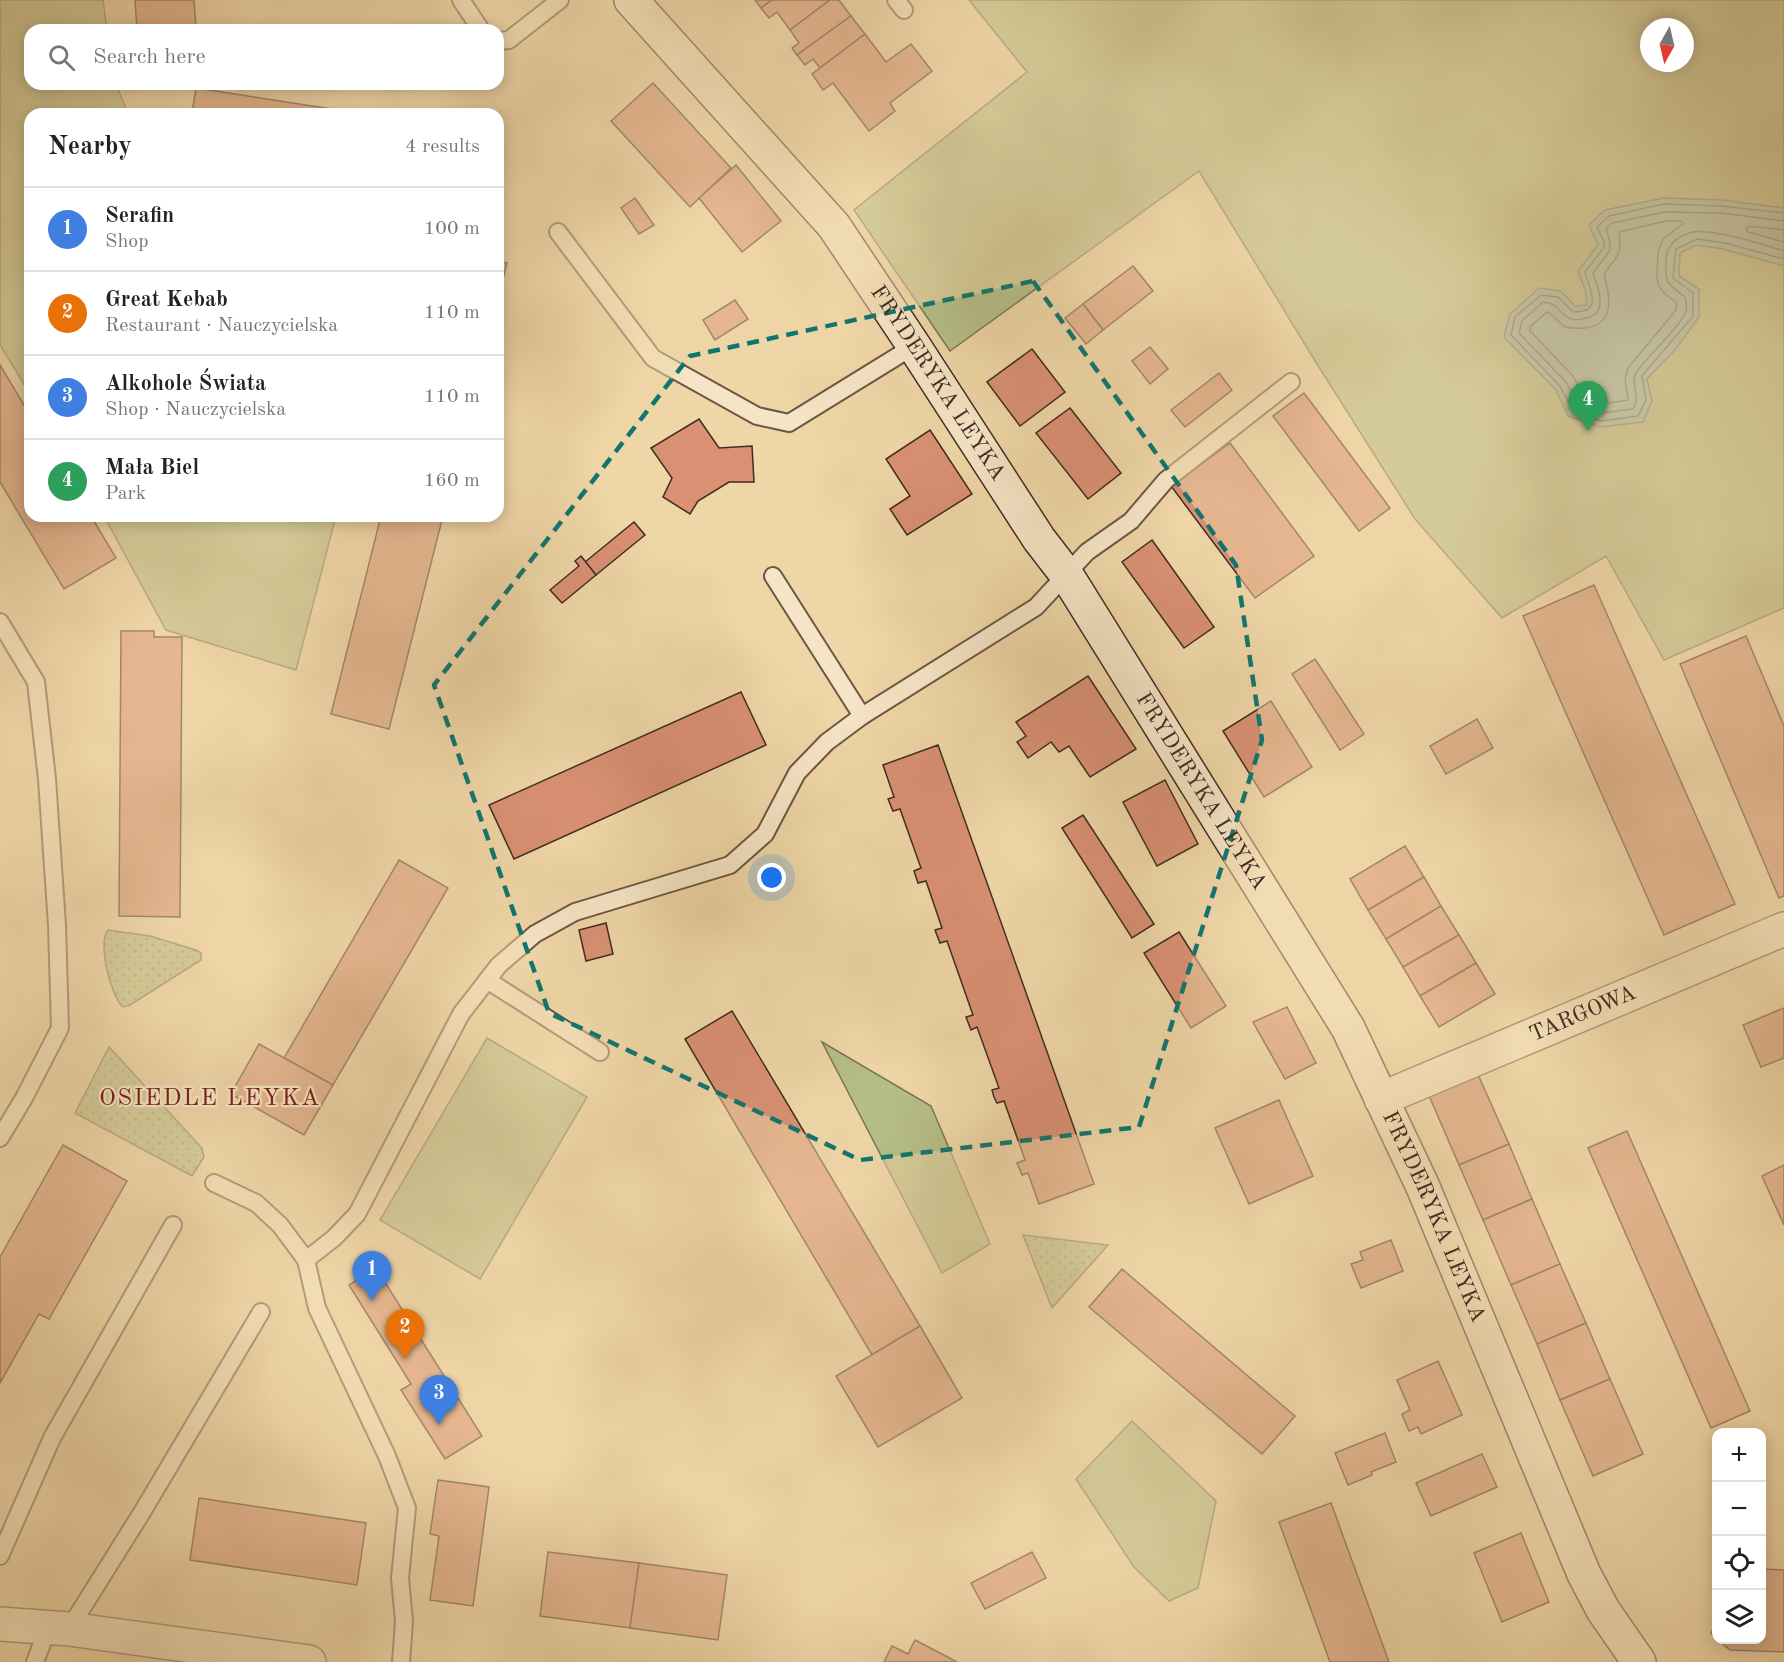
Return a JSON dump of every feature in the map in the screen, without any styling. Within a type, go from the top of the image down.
[{"type":"street","name":"FRYDERYKA LEYKA","points":[[631,0],[834,226],[1039,539],[1066,574],[1348,1028],[1423,1187],[1584,1574],[1603,1610],[1640,1662]]},
{"type":"street","name":"TARGOWA","points":[[1381,1099],[1784,929]]},
{"type":"street","points":[[0,1624],[58,1628],[309,1662]]},
{"type":"lane","points":[[461,0],[477,24]]},
{"type":"lane","points":[[504,40],[509,40],[560,0]]},
{"type":"lane","points":[[558,232],[653,358],[757,416],[789,423],[914,346]]},
{"type":"lane","points":[[306,1260],[334,1238],[357,1214],[461,1014],[499,965],[535,934],[575,912],[730,865],[765,834],[797,773],[827,742],[862,716],[1036,607],[1087,552],[1131,521],[1166,480],[1291,382]]},
{"type":"lane","points":[[773,576],[862,716]]},
{"type":"lane","points":[[0,622],[36,682],[47,779],[57,925],[60,1028],[24,1098],[0,1138]]},
{"type":"lane","points":[[487,980],[600,1052]]},
{"type":"lane","points":[[214,1183],[256,1203],[280,1225],[306,1260],[316,1308],[387,1456],[407,1508],[400,1578],[404,1621],[401,1662]]},
{"type":"lane","points":[[0,1556],[52,1438],[172,1225]]},
{"type":"lane","points":[[35,1662],[141,1514],[261,1312]]},
{"type":"highlighted area","points":[[1033,281],[1236,565],[1262,740],[1139,1127],[860,1160],[549,1013],[434,685],[690,356]]},
{"type":"green space","points":[[0,0],[103,0],[106,24],[24,24],[24,90],[118,90],[126,108],[24,108],[24,384],[0,345]]},
{"type":"green space","points":[[969,0],[1784,0],[1784,608],[1664,660],[1606,556],[1502,618],[1415,519],[1199,171],[950,351],[854,210],[1027,72]]},
{"type":"green space","points":[[107,522],[334,522],[296,670],[166,630]]},
{"type":"green space","points":[[108,930],[150,936],[196,950],[201,953],[201,960],[130,1005],[123,1007],[114,992],[107,969],[104,946]]},
{"type":"green space","points":[[487,1038],[587,1097],[480,1279],[380,1220]]},
{"type":"green space","points":[[822,1042],[931,1106],[990,1244],[942,1273]]},
{"type":"green space","points":[[109,1047],[202,1148],[204,1157],[192,1176],[75,1113]]},
{"type":"green space","points":[[1023,1235],[1108,1245],[1052,1308]]},
{"type":"green space","points":[[1132,1421],[1216,1501],[1198,1588],[1169,1601],[1134,1567],[1076,1479]]},
{"type":"water","points":[[1664,198],[1722,200],[1784,208],[1784,266],[1723,249],[1696,245],[1680,253],[1679,276],[1699,289],[1699,317],[1674,351],[1647,379],[1652,401],[1643,422],[1600,427],[1568,416],[1556,390],[1504,337],[1510,314],[1539,288],[1561,291],[1575,306],[1587,305],[1585,289],[1578,271],[1598,245],[1589,225],[1605,210]]},
{"type":"building","points":[[135,0],[194,0],[196,24],[137,24]]},
{"type":"building","points":[[755,0],[772,0],[761,8]]},
{"type":"building","points":[[772,0],[830,0],[790,30],[777,12],[769,18],[761,8]]},
{"type":"building","points":[[830,0],[839,0],[851,16],[797,55],[792,48],[799,43],[790,30]]},
{"type":"building","points":[[851,16],[865,34],[820,68],[813,59],[805,65],[797,55]]},
{"type":"building","points":[[865,34],[886,62],[911,44],[932,71],[890,103],[895,111],[869,131],[833,83],[823,90],[812,74]]},
{"type":"building","points":[[653,83],[731,168],[690,207],[611,121]]},
{"type":"building","points":[[196,90],[209,90],[325,108],[193,108]]},
{"type":"building","points":[[736,165],[781,221],[742,252],[699,198]]},
{"type":"building","points":[[635,198],[654,225],[639,234],[621,208]]},
{"type":"building","points":[[1133,266],[1153,291],[1103,330],[1083,304]]},
{"type":"building","points":[[735,300],[748,319],[715,340],[703,320]]},
{"type":"building","points":[[1083,304],[1103,330],[1086,344],[1065,318]]},
{"type":"building","points":[[1150,347],[1168,369],[1150,384],[1132,361]]},
{"type":"building","points":[[1032,349],[1065,392],[1020,426],[987,382]]},
{"type":"building","points":[[0,365],[24,405],[24,522],[95,522],[116,558],[64,589],[0,482]]},
{"type":"building","points":[[1219,373],[1232,390],[1185,427],[1171,410]]},
{"type":"building","points":[[1304,393],[1390,508],[1359,531],[1273,416]]},
{"type":"building","points":[[1070,408],[1121,473],[1088,499],[1036,433]]},
{"type":"building","points":[[699,419],[719,448],[752,446],[754,482],[729,482],[698,501],[690,514],[663,497],[672,478],[651,448]]},
{"type":"building","points":[[930,430],[972,494],[907,535],[890,509],[910,496],[886,459]]},
{"type":"building","points":[[1230,443],[1314,556],[1255,598],[1171,486]]},
{"type":"building","points":[[379,522],[441,522],[389,729],[331,714]]},
{"type":"building","points":[[634,522],[645,535],[596,575],[585,562]]},
{"type":"building","points":[[1152,540],[1214,627],[1184,648],[1122,562]]},
{"type":"building","points":[[581,556],[596,575],[562,603],[550,590],[579,566],[575,561]]},
{"type":"building","points":[[1594,585],[1735,904],[1664,935],[1523,616]]},
{"type":"building","points":[[121,631],[154,631],[154,637],[182,637],[180,917],[119,916]]},
{"type":"building","points":[[1746,636],[1784,726],[1784,896],[1779,898],[1680,664]]},
{"type":"building","points":[[1315,659],[1364,734],[1340,750],[1292,674]]},
{"type":"building","points":[[1088,676],[1136,749],[1090,777],[1069,746],[1059,752],[1051,742],[1028,758],[1017,742],[1026,736],[1016,722]]},
{"type":"building","points":[[741,692],[766,745],[514,859],[489,805]]},
{"type":"building","points":[[1271,701],[1312,767],[1264,797],[1223,731]]},
{"type":"building","points":[[1477,719],[1493,748],[1446,774],[1430,746]]},
{"type":"building","points":[[938,745],[1094,1184],[1039,1204],[1028,1173],[1022,1175],[1017,1163],[1025,1160],[1004,1101],[997,1103],[994,1097],[992,1090],[999,1088],[977,1027],[971,1030],[966,1017],[973,1015],[947,941],[940,943],[935,930],[942,928],[926,881],[918,883],[914,871],[921,868],[900,809],[893,811],[888,799],[894,797],[883,765]]},
{"type":"building","points":[[1165,780],[1198,844],[1157,866],[1123,802]]},
{"type":"building","points":[[1083,815],[1154,924],[1132,938],[1062,828]]},
{"type":"building","points":[[1405,846],[1424,877],[1368,910],[1350,879]]},
{"type":"building","points":[[399,860],[448,888],[333,1085],[284,1058]]},
{"type":"building","points":[[1424,877],[1441,906],[1386,939],[1368,910]]},
{"type":"building","points":[[1441,906],[1459,935],[1403,967],[1386,939]]},
{"type":"building","points":[[606,923],[613,954],[586,961],[579,930]]},
{"type":"building","points":[[1179,932],[1226,1006],[1191,1028],[1144,953]]},
{"type":"building","points":[[1459,935],[1476,963],[1420,996],[1403,967]]},
{"type":"building","points":[[1476,963],[1495,994],[1439,1027],[1420,996]]},
{"type":"building","points":[[1287,1007],[1316,1063],[1285,1079],[1253,1022]]},
{"type":"building","points":[[1784,1008],[1784,1058],[1761,1067],[1743,1025]]},
{"type":"building","points":[[732,1011],[920,1326],[872,1355],[685,1039]]},
{"type":"building","points":[[259,1044],[333,1085],[304,1135],[231,1094]]},
{"type":"building","points":[[1476,1070],[1509,1144],[1459,1165],[1427,1091]]},
{"type":"building","points":[[1279,1100],[1313,1176],[1249,1204],[1215,1128]]},
{"type":"building","points":[[1627,1131],[1750,1411],[1711,1428],[1588,1148]]},
{"type":"building","points":[[1509,1144],[1532,1199],[1483,1220],[1459,1165]]},
{"type":"building","points":[[63,1145],[127,1181],[49,1319],[39,1314],[0,1383],[0,1257]]},
{"type":"building","points":[[1784,1165],[1784,1225],[1762,1176]]},
{"type":"building","points":[[1532,1199],[1560,1264],[1511,1285],[1483,1220]]},
{"type":"building","points":[[1391,1240],[1403,1271],[1361,1288],[1351,1264],[1363,1260],[1360,1252]]},
{"type":"building","points":[[1560,1264],[1586,1323],[1537,1344],[1511,1285]]},
{"type":"building","points":[[376,1268],[482,1436],[445,1459],[401,1390],[411,1384],[349,1285]]},
{"type":"building","points":[[1122,1269],[1295,1416],[1262,1454],[1089,1307]]},
{"type":"building","points":[[1586,1323],[1610,1379],[1560,1400],[1537,1344]]},
{"type":"building","points":[[920,1326],[962,1398],[878,1447],[836,1376]]},
{"type":"building","points":[[1438,1361],[1462,1415],[1421,1434],[1418,1427],[1409,1431],[1402,1414],[1410,1410],[1397,1380]]},
{"type":"building","points":[[1610,1379],[1643,1454],[1593,1476],[1560,1400]]},
{"type":"building","points":[[1385,1433],[1396,1462],[1348,1485],[1335,1453]]},
{"type":"building","points":[[1482,1454],[1497,1487],[1431,1516],[1416,1483]]},
{"type":"building","points":[[438,1480],[489,1487],[473,1606],[430,1600],[439,1536],[430,1534]]},
{"type":"building","points":[[199,1498],[366,1523],[357,1585],[190,1560]]},
{"type":"building","points":[[1331,1503],[1389,1662],[1330,1662],[1279,1522]]},
{"type":"building","points":[[1521,1533],[1549,1602],[1502,1622],[1474,1553]]},
{"type":"building","points":[[548,1552],[639,1563],[630,1628],[540,1616]]},
{"type":"building","points":[[1032,1552],[1046,1578],[985,1609],[971,1583]]},
{"type":"building","points":[[639,1563],[727,1575],[718,1640],[630,1628]]},
{"type":"building","points":[[1766,1569],[1784,1570],[1784,1652],[1730,1650],[1723,1644],[1766,1644]]},
{"type":"building","points":[[915,1640],[957,1662],[884,1662],[892,1646],[908,1654]]},
{"type":"place","name":"Mała Biel","points":[[1588,431]]},
{"type":"place","name":"Serafin","points":[[372,1301]]},
{"type":"place","name":"Great Kebab","points":[[405,1359]]},
{"type":"place","name":"Alkohole Świata","points":[[439,1425]]},
{"type":"district","name":"OSIEDLE LEYKA","points":[[210,1099]]}]
